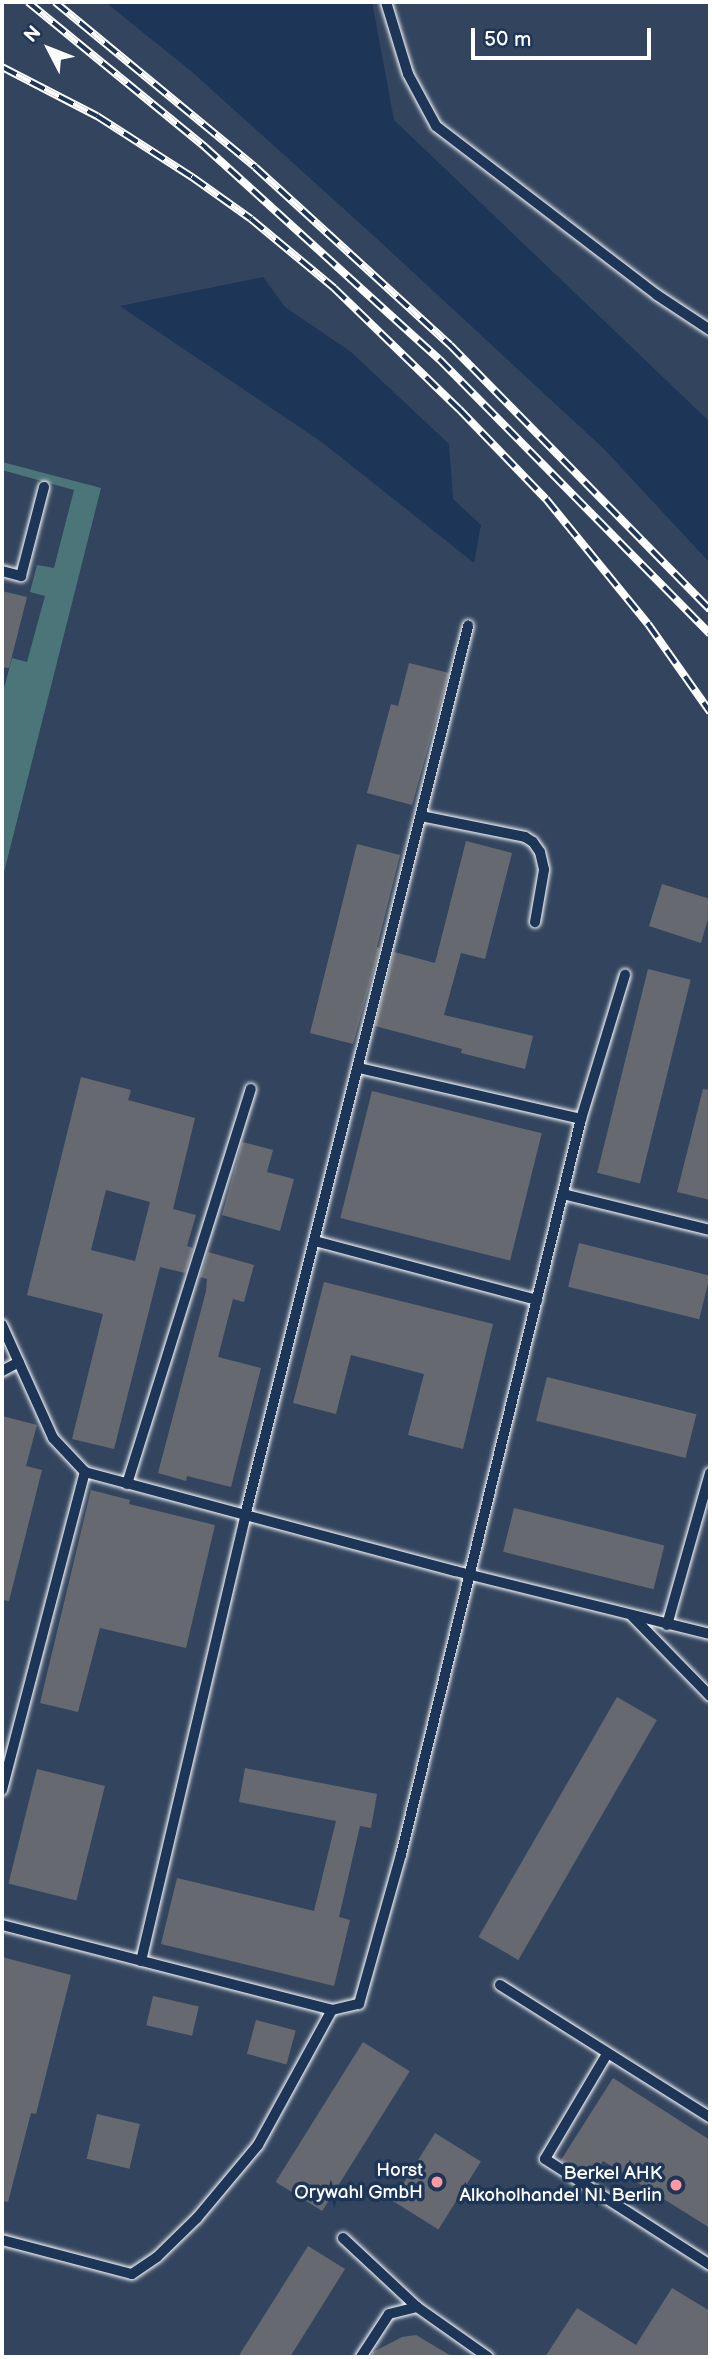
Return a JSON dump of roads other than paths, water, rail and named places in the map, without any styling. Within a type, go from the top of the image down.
[{"type":"lane","points":[[386,2],[408,74],[436,127],[657,295],[710,330]]},
{"type":"lane","points":[[2,571],[21,576],[44,487]]},
{"type":"lane","points":[[141,1961],[245,1516],[468,626]]},
{"type":"lane","points":[[421,816],[525,837],[533,842],[540,852],[544,870],[536,922]]},
{"type":"lane","points":[[2,1925],[331,2010],[359,2004],[401,1856],[581,1119],[625,975]]},
{"type":"lane","points":[[359,1068],[581,1119]]},
{"type":"lane","points":[[127,1484],[251,1089]]},
{"type":"lane","points":[[563,1194],[710,1230]]},
{"type":"lane","points":[[315,1241],[537,1300]]},
{"type":"lane","points":[[2,1325],[53,1437],[85,1472],[245,1516],[710,1634]]},
{"type":"lane","points":[[2,1371],[19,1362]]},
{"type":"lane","points":[[2,1790],[85,1472]]},
{"type":"lane","points":[[667,1625],[710,1473]]},
{"type":"lane","points":[[631,1616],[710,1696]]},
{"type":"lane","points":[[500,1985],[710,2117]]},
{"type":"lane","points":[[2,2240],[132,2274],[157,2257],[197,2218],[258,2145],[331,2010]]},
{"type":"lane","points":[[607,2054],[545,2159],[710,2265]]},
{"type":"lane","points":[[343,2238],[416,2307],[488,2357]]},
{"type":"lane","points":[[361,2357],[388,2314],[416,2307]]},
{"type":"railway","points":[[28,2],[205,147],[439,359],[710,634]]},
{"type":"railway","points":[[55,2],[255,167],[450,345],[710,610]]},
{"type":"railway","points":[[2,67],[97,116],[192,177],[251,219],[334,288],[459,409],[546,499],[648,624],[710,712]]},
{"type":"place","name":"Horst Orywahl GmbH","points":[[437,2182]]},
{"type":"place","name":"Berkel AHK Alkoholhandel Nl. Berlin","points":[[676,2185]]}]
